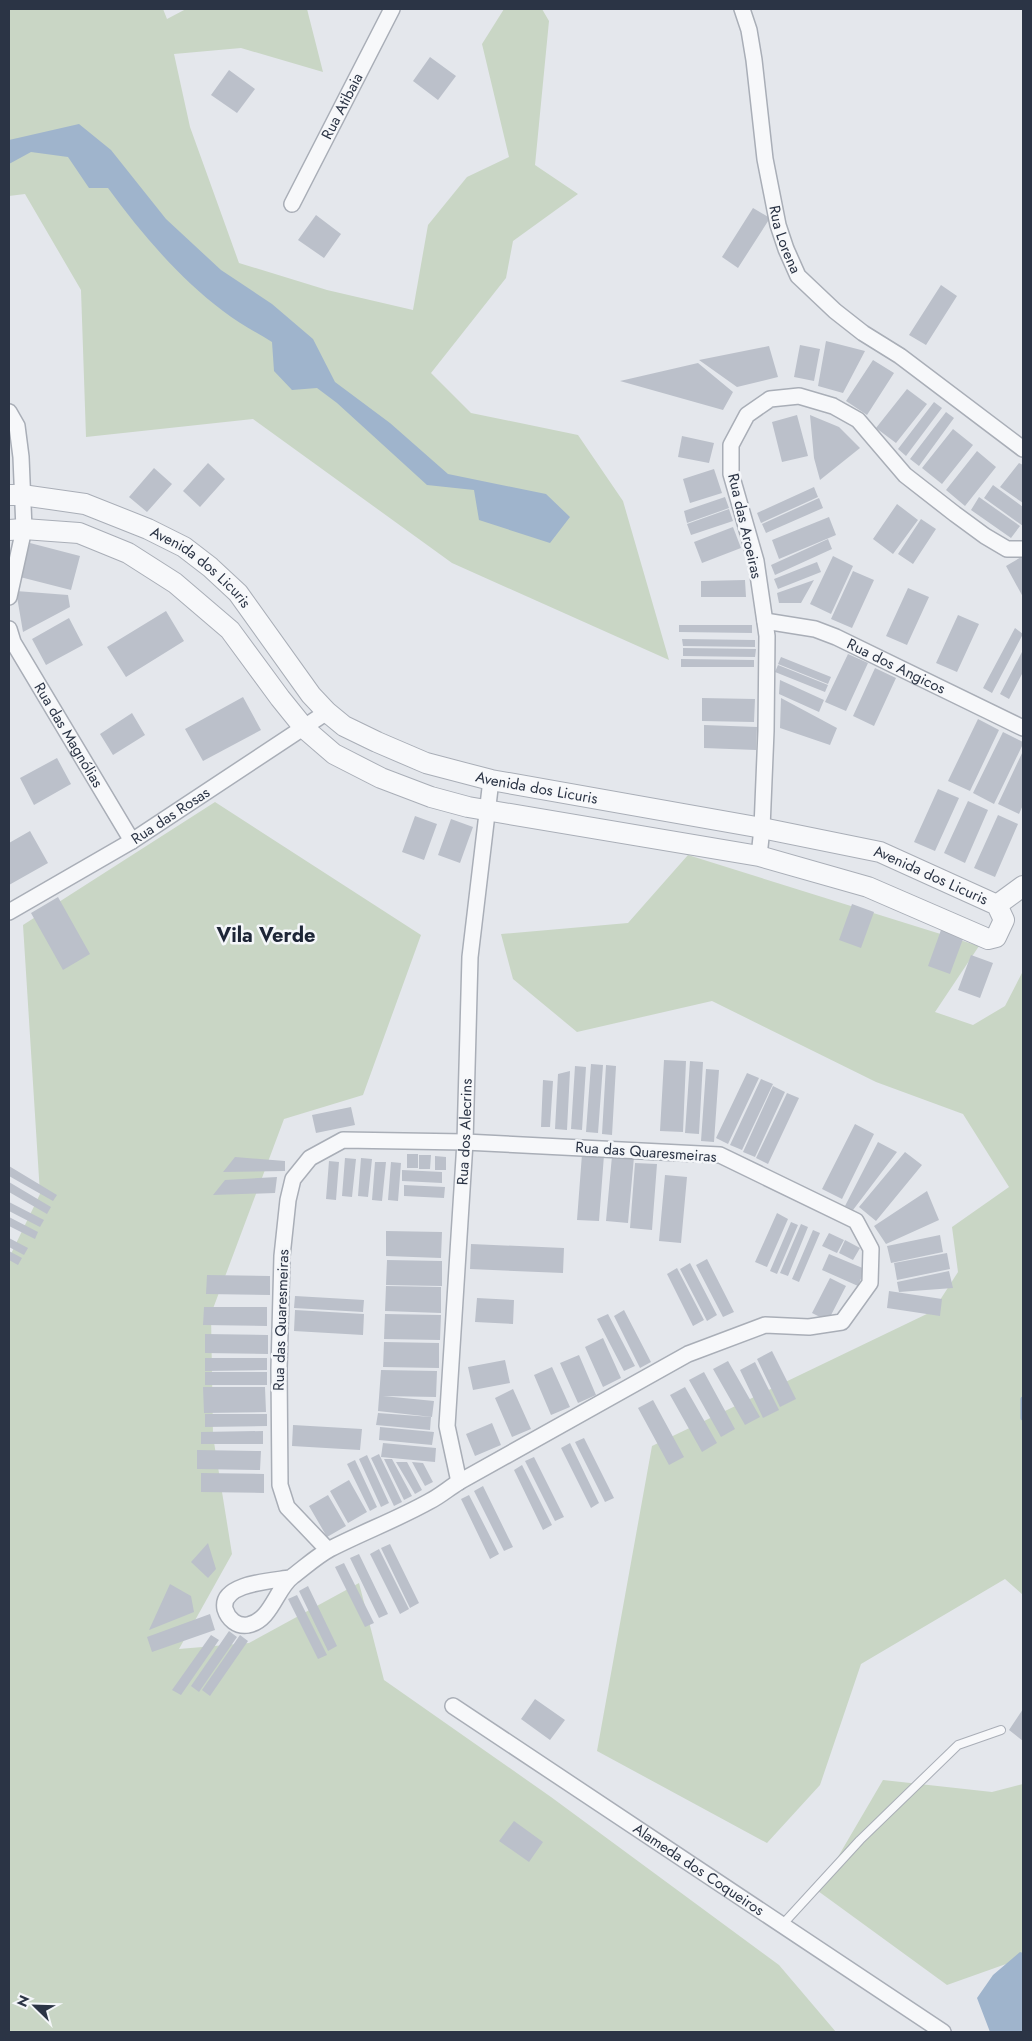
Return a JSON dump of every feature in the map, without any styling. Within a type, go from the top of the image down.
[{"type":"street","name":"Rua Atibaia","points":[[292,204],[392,9]]},
{"type":"street","name":"Rua Lorena","points":[[742,9],[749,30],[754,60],[765,159],[778,225],[798,276],[835,312],[863,333],[900,356],[1023,449]]},
{"type":"street","name":"Rua das Aroeiras","points":[[759,856],[766,731],[767,636],[756,561],[731,474],[731,445],[747,415],[770,399],[799,396],[834,406],[858,420],[905,475],[955,514],[1007,549],[1023,549]]},
{"type":"street","points":[[9,412],[17,426],[16,530],[9,597]]},
{"type":"street","name":"Avenida dos Licuris","points":[[16,495],[85,504],[148,529],[184,547],[210,566],[238,592],[311,695],[328,712],[352,730],[426,763],[491,780],[762,828],[880,852],[998,905],[1004,920],[996,937],[988,939],[868,887],[759,856],[487,810],[431,798],[381,778],[334,754],[305,728],[280,698],[230,630],[175,583],[128,553],[79,533],[16,530]]},
{"type":"street","name":"Rua dos Angicos","points":[[765,621],[815,629],[836,637],[1023,728]]},
{"type":"street","name":"Rua das Magnólias","points":[[9,629],[13,642],[132,842]]},
{"type":"street","name":"Rua das Rosas","points":[[9,912],[132,842],[328,712]]},
{"type":"street","name":"Rua dos Alecrins","points":[[458,1482],[447,1426],[465,1142],[470,957],[491,780]]},
{"type":"street","points":[[998,905],[1023,886]]},
{"type":"street","name":"Rua das Quaresmeiras","points":[[290,1578],[328,1550],[431,1500],[458,1482],[688,1354],[764,1325],[809,1327],[842,1322],[870,1283],[871,1249],[856,1221],[720,1155],[465,1142],[343,1140],[310,1158],[293,1179],[288,1200],[282,1256],[279,1369],[280,1485],[287,1507],[328,1550]]},
{"type":"street","name":"Alameda dos Coqueiros","points":[[453,1706],[943,2032]]},
{"type":"lane","points":[[782,1925],[860,1840],[958,1745],[1001,1730]]},
{"type":"green space","points":[[9,9],[163,9],[167,19],[186,9],[307,9],[323,72],[241,48],[174,54],[190,127],[239,263],[327,290],[413,310],[428,225],[467,177],[509,157],[482,44],[504,9],[542,9],[549,21],[535,165],[578,194],[513,241],[506,278],[431,373],[471,413],[578,435],[623,501],[669,660],[452,563],[253,419],[86,437],[81,290],[25,194],[9,196]]},
{"type":"green space","points":[[215,802],[421,935],[363,1095],[284,1119],[211,1314],[213,1436],[232,1554],[179,1649],[249,1643],[359,1583],[384,1680],[551,1797],[779,1965],[836,2032],[9,2032],[9,1258],[40,1194],[23,925]]},
{"type":"green space","points":[[688,855],[979,946],[935,1012],[973,1025],[1005,1006],[1023,971],[1023,1595],[1005,1579],[861,1664],[820,1785],[767,1843],[597,1751],[652,1446],[933,1311],[958,1272],[952,1227],[1009,1187],[963,1114],[876,1082],[712,1001],[577,1032],[513,979],[501,934],[628,923]]},
{"type":"green space","points":[[883,1780],[992,1792],[1023,1784],[1023,1958],[947,1985],[818,1891]]},
{"type":"water","points":[[79,124],[111,150],[166,219],[221,270],[272,304],[313,339],[335,382],[390,423],[448,474],[546,494],[570,517],[550,543],[479,520],[474,490],[427,485],[337,403],[317,388],[292,390],[274,371],[272,342],[206,298],[161,254],[108,188],[89,188],[68,157],[31,152],[9,164],[9,140]]},
{"type":"water","points":[[1020,1952],[1023,1953],[1023,2032],[990,2032],[977,1998],[993,1975]]},
{"type":"building","points":[[430,57],[456,76],[438,100],[413,81]]},
{"type":"building","points":[[229,70],[255,89],[237,113],[211,95]]},
{"type":"building","points":[[753,208],[770,218],[738,268],[722,257]]},
{"type":"building","points":[[316,215],[341,234],[324,258],[298,240]]},
{"type":"building","points":[[941,285],[957,296],[926,345],[909,335]]},
{"type":"building","points":[[826,341],[865,351],[843,393],[818,386]]},
{"type":"building","points":[[800,345],[820,349],[814,381],[794,377]]},
{"type":"building","points":[[769,346],[778,377],[737,387],[699,360]]},
{"type":"building","points":[[873,360],[894,373],[867,415],[846,401]]},
{"type":"building","points":[[698,363],[733,392],[723,410],[620,381]]},
{"type":"building","points":[[907,389],[927,404],[896,443],[876,428]]},
{"type":"building","points":[[934,402],[942,408],[906,456],[898,449]]},
{"type":"building","points":[[946,412],[954,418],[919,466],[910,459]]},
{"type":"building","points":[[797,415],[808,456],[782,462],[772,422]]},
{"type":"building","points":[[810,415],[839,427],[860,448],[820,480],[814,458]]},
{"type":"building","points":[[953,429],[973,445],[942,484],[922,468]]},
{"type":"building","points":[[682,436],[714,443],[709,463],[678,457]]},
{"type":"building","points":[[977,451],[996,467],[965,506],[946,490]]},
{"type":"building","points":[[208,463],[225,479],[200,507],[183,491]]},
{"type":"building","points":[[1019,463],[1023,465],[1023,503],[1000,487]]},
{"type":"building","points":[[154,468],[172,484],[147,512],[129,497]]},
{"type":"building","points":[[714,469],[722,493],[690,503],[683,479]]},
{"type":"building","points":[[993,485],[1023,507],[1023,526],[984,498]]},
{"type":"building","points":[[814,487],[818,497],[761,523],[757,513]]},
{"type":"building","points":[[725,497],[729,508],[687,523],[684,511]]},
{"type":"building","points":[[979,497],[1020,526],[1011,538],[971,510]]},
{"type":"building","points":[[819,498],[823,508],[766,533],[762,524]]},
{"type":"building","points":[[897,504],[918,520],[893,554],[873,539]]},
{"type":"building","points":[[729,509],[733,521],[691,535],[687,524]]},
{"type":"building","points":[[829,517],[836,535],[779,559],[772,540]]},
{"type":"building","points":[[921,519],[936,529],[913,564],[898,554]]},
{"type":"building","points":[[733,527],[741,548],[702,563],[694,542]]},
{"type":"building","points":[[828,539],[832,549],[775,575],[771,565]]},
{"type":"building","points":[[30,543],[80,556],[71,590],[20,577]]},
{"type":"building","points":[[833,556],[853,566],[831,614],[810,604]]},
{"type":"building","points":[[1023,556],[1023,597],[1006,566]]},
{"type":"building","points":[[817,562],[821,572],[778,589],[774,579]]},
{"type":"building","points":[[853,571],[874,580],[852,628],[831,619]]},
{"type":"building","points":[[745,580],[746,597],[701,597],[701,581]]},
{"type":"building","points":[[814,580],[801,603],[779,603],[777,593]]},
{"type":"building","points":[[908,588],[929,597],[907,645],[886,636]]},
{"type":"building","points":[[16,591],[68,595],[70,607],[23,632]]},
{"type":"building","points":[[166,611],[184,641],[126,677],[107,647]]},
{"type":"building","points":[[958,615],[979,624],[957,672],[936,663]]},
{"type":"building","points":[[69,618],[83,645],[46,665],[32,639]]},
{"type":"building","points":[[679,625],[752,625],[752,633],[679,632]]},
{"type":"building","points":[[1015,628],[1023,634],[992,693],[983,688]]},
{"type":"building","points":[[682,639],[755,640],[755,647],[683,646]]},
{"type":"building","points":[[683,648],[756,649],[755,657],[683,656]]},
{"type":"building","points":[[1023,650],[1023,672],[1009,699],[1000,694]]},
{"type":"building","points":[[848,654],[868,663],[846,711],[825,702]]},
{"type":"building","points":[[781,657],[831,677],[828,684],[778,664]]},
{"type":"building","points":[[681,659],[754,660],[754,667],[681,667]]},
{"type":"building","points":[[778,665],[828,685],[825,692],[775,672]]},
{"type":"building","points":[[875,668],[896,678],[874,726],[853,716]]},
{"type":"building","points":[[780,680],[824,700],[819,712],[779,694]]},
{"type":"building","points":[[243,697],[261,730],[203,761],[185,729]]},
{"type":"building","points":[[702,698],[755,699],[754,722],[702,721]]},
{"type":"building","points":[[781,698],[837,728],[830,745],[780,728]]},
{"type":"building","points":[[132,713],[145,735],[113,755],[100,734]]},
{"type":"building","points":[[978,719],[999,730],[970,791],[948,781]]},
{"type":"building","points":[[704,725],[757,727],[756,750],[704,748]]},
{"type":"building","points":[[1003,732],[1023,742],[1023,744],[994,804],[973,793]]},
{"type":"building","points":[[1023,751],[1023,805],[1019,814],[998,804]]},
{"type":"building","points":[[57,758],[71,784],[34,805],[20,778]]},
{"type":"building","points":[[938,789],[959,798],[935,851],[914,842]]},
{"type":"building","points":[[968,801],[988,810],[965,863],[944,853]]},
{"type":"building","points":[[998,815],[1018,824],[995,877],[974,868]]},
{"type":"building","points":[[415,816],[437,824],[424,860],[402,852]]},
{"type":"building","points":[[451,819],[473,827],[460,863],[438,855]]},
{"type":"building","points":[[30,831],[48,863],[9,885],[9,843]]},
{"type":"building","points":[[58,897],[90,954],[63,970],[31,913]]},
{"type":"building","points":[[852,904],[874,912],[861,948],[839,940]]},
{"type":"building","points":[[941,930],[963,939],[950,974],[928,966]]},
{"type":"building","points":[[971,955],[993,963],[980,998],[958,990]]},
{"type":"building","points":[[664,1060],[686,1061],[683,1132],[660,1131]]},
{"type":"building","points":[[690,1061],[703,1062],[699,1134],[685,1133]]},
{"type":"building","points":[[591,1064],[603,1065],[598,1133],[586,1132]]},
{"type":"building","points":[[606,1065],[616,1066],[612,1135],[602,1134]]},
{"type":"building","points":[[575,1066],[586,1067],[582,1130],[571,1129]]},
{"type":"building","points":[[706,1069],[719,1070],[714,1142],[701,1141]]},
{"type":"building","points":[[570,1071],[567,1130],[555,1129],[558,1074]]},
{"type":"building","points":[[747,1073],[759,1078],[728,1144],[716,1138]]},
{"type":"building","points":[[761,1079],[773,1084],[742,1150],[730,1145]]},
{"type":"building","points":[[543,1080],[553,1081],[550,1127],[541,1127]]},
{"type":"building","points":[[773,1086],[785,1092],[755,1157],[743,1152]]},
{"type":"building","points":[[787,1093],[799,1098],[768,1164],[756,1158]]},
{"type":"building","points":[[351,1107],[355,1125],[316,1133],[312,1115]]},
{"type":"building","points":[[855,1124],[874,1134],[842,1199],[822,1189]]},
{"type":"building","points":[[878,1142],[897,1152],[853,1210],[845,1206]]},
{"type":"building","points":[[905,1152],[922,1165],[876,1221],[859,1207]]},
{"type":"building","points":[[407,1154],[418,1154],[418,1168],[407,1168]]},
{"type":"building","points":[[582,1154],[604,1155],[599,1221],[577,1220]]},
{"type":"building","points":[[419,1155],[431,1155],[430,1169],[419,1169]]},
{"type":"building","points":[[435,1156],[446,1157],[446,1170],[435,1170]]},
{"type":"building","points":[[612,1156],[634,1157],[628,1223],[606,1221]]},
{"type":"building","points":[[235,1157],[285,1161],[285,1171],[223,1172]]},
{"type":"building","points":[[345,1158],[356,1159],[352,1197],[342,1196]]},
{"type":"building","points":[[361,1158],[372,1159],[368,1197],[358,1196]]},
{"type":"building","points":[[329,1161],[339,1162],[336,1200],[326,1199]]},
{"type":"building","points":[[375,1162],[386,1162],[382,1201],[372,1200]]},
{"type":"building","points":[[391,1162],[401,1163],[398,1201],[388,1200]]},
{"type":"building","points":[[635,1163],[657,1164],[652,1230],[630,1228]]},
{"type":"building","points":[[9,1166],[57,1195],[53,1201],[9,1176]]},
{"type":"building","points":[[402,1170],[442,1172],[442,1183],[402,1181]]},
{"type":"building","points":[[665,1175],[687,1177],[681,1243],[659,1241]]},
{"type":"building","points":[[277,1177],[275,1193],[213,1195],[225,1180]]},
{"type":"building","points":[[9,1182],[51,1207],[47,1214],[9,1192]]},
{"type":"building","points":[[404,1185],[445,1187],[444,1198],[404,1196]]},
{"type":"building","points":[[927,1191],[939,1220],[886,1244],[874,1226]]},
{"type":"building","points":[[9,1202],[44,1220],[40,1227],[9,1211]]},
{"type":"building","points":[[777,1213],[788,1219],[767,1267],[755,1262]]},
{"type":"building","points":[[9,1217],[38,1232],[35,1239],[9,1226]]},
{"type":"building","points":[[791,1222],[798,1225],[777,1274],[770,1271]]},
{"type":"building","points":[[801,1224],[808,1227],[788,1276],[780,1273]]},
{"type":"building","points":[[813,1230],[820,1233],[799,1282],[792,1279]]},
{"type":"building","points":[[386,1231],[442,1232],[441,1258],[386,1256]]},
{"type":"building","points":[[829,1233],[844,1240],[837,1253],[822,1246]]},
{"type":"building","points":[[940,1235],[943,1252],[891,1263],[887,1246]]},
{"type":"building","points":[[9,1238],[28,1248],[24,1255],[9,1247]]},
{"type":"building","points":[[845,1240],[860,1248],[853,1260],[839,1253]]},
{"type":"building","points":[[471,1244],[564,1248],[563,1273],[470,1269]]},
{"type":"building","points":[[9,1251],[22,1258],[18,1265],[9,1260]]},
{"type":"building","points":[[947,1253],[950,1269],[897,1280],[894,1263]]},
{"type":"building","points":[[829,1254],[865,1269],[858,1286],[822,1270]]},
{"type":"building","points":[[707,1259],[734,1312],[723,1317],[696,1265]]},
{"type":"building","points":[[387,1260],[442,1261],[442,1286],[386,1285]]},
{"type":"building","points":[[690,1263],[717,1315],[707,1321],[680,1269]]},
{"type":"building","points":[[677,1268],[704,1320],[693,1326],[667,1274]]},
{"type":"building","points":[[949,1271],[953,1288],[899,1292],[897,1282]]},
{"type":"building","points":[[207,1275],[270,1276],[270,1295],[206,1294]]},
{"type":"building","points":[[830,1278],[846,1286],[828,1321],[812,1313]]},
{"type":"building","points":[[386,1286],[441,1287],[441,1313],[385,1311]]},
{"type":"building","points":[[889,1291],[942,1299],[940,1316],[887,1308]]},
{"type":"building","points":[[295,1296],[364,1300],[363,1312],[294,1308]]},
{"type":"building","points":[[477,1298],[514,1300],[513,1324],[475,1322]]},
{"type":"building","points":[[204,1307],[267,1307],[267,1326],[203,1325]]},
{"type":"building","points":[[295,1310],[364,1314],[363,1335],[294,1331]]},
{"type":"building","points":[[624,1310],[651,1362],[640,1368],[614,1316]]},
{"type":"building","points":[[385,1314],[441,1315],[440,1340],[384,1339]]},
{"type":"building","points":[[608,1314],[635,1366],[624,1371],[597,1319]]},
{"type":"building","points":[[205,1334],[268,1335],[268,1354],[205,1353]]},
{"type":"building","points":[[603,1338],[621,1378],[603,1387],[585,1347]]},
{"type":"building","points":[[384,1342],[439,1343],[439,1368],[383,1367]]},
{"type":"building","points":[[772,1351],[796,1399],[780,1407],[757,1359]]},
{"type":"building","points":[[579,1355],[596,1395],[578,1403],[560,1363]]},
{"type":"building","points":[[205,1358],[267,1358],[267,1370],[205,1371]]},
{"type":"building","points":[[505,1360],[510,1383],[473,1390],[468,1367]]},
{"type":"building","points":[[728,1361],[760,1417],[745,1425],[713,1369]]},
{"type":"building","points":[[755,1362],[779,1410],[763,1418],[740,1370]]},
{"type":"building","points":[[552,1367],[570,1407],[551,1415],[534,1375]]},
{"type":"building","points":[[381,1370],[437,1371],[436,1397],[383,1396],[434,1401],[432,1417],[378,1411]]},
{"type":"building","points":[[205,1372],[267,1372],[267,1385],[205,1385]]},
{"type":"building","points":[[704,1372],[735,1429],[721,1437],[689,1380]]},
{"type":"building","points":[[203,1387],[265,1387],[266,1412],[204,1413]]},
{"type":"building","points":[[685,1387],[717,1443],[702,1452],[670,1395]]},
{"type":"building","points":[[513,1389],[531,1429],[512,1437],[495,1398]]},
{"type":"building","points":[[653,1400],[684,1457],[669,1465],[638,1408]]},
{"type":"building","points":[[378,1413],[431,1417],[430,1430],[376,1425]]},
{"type":"building","points":[[205,1414],[267,1414],[267,1426],[205,1427]]},
{"type":"building","points":[[492,1423],[501,1445],[475,1456],[466,1434]]},
{"type":"building","points":[[293,1425],[362,1429],[360,1450],[292,1446]]},
{"type":"building","points":[[380,1427],[434,1432],[432,1445],[379,1440]]},
{"type":"building","points":[[263,1431],[263,1444],[201,1444],[201,1432]]},
{"type":"building","points":[[584,1438],[614,1498],[605,1502],[575,1442]]},
{"type":"building","points":[[383,1443],[436,1448],[435,1462],[381,1457]]},
{"type":"building","points":[[570,1443],[599,1503],[591,1508],[561,1448]]},
{"type":"building","points":[[197,1450],[261,1451],[260,1470],[197,1469]]},
{"type":"building","points":[[379,1454],[402,1502],[394,1506],[371,1458]]},
{"type":"building","points":[[367,1455],[389,1503],[381,1507],[359,1459]]},
{"type":"building","points":[[534,1457],[564,1517],[555,1521],[525,1461]]},
{"type":"building","points":[[384,1459],[392,1459],[412,1496],[404,1500]]},
{"type":"building","points":[[355,1460],[377,1507],[370,1511],[347,1464]]},
{"type":"building","points":[[396,1462],[407,1462],[422,1490],[415,1494]]},
{"type":"building","points":[[412,1462],[423,1463],[433,1482],[425,1486]]},
{"type":"building","points":[[522,1465],[552,1525],[543,1530],[514,1470]]},
{"type":"building","points":[[201,1473],[264,1474],[264,1493],[201,1492]]},
{"type":"building","points":[[349,1480],[367,1512],[348,1523],[330,1491]]},
{"type":"building","points":[[483,1486],[513,1547],[504,1551],[474,1491]]},
{"type":"building","points":[[328,1495],[346,1526],[327,1537],[309,1506]]},
{"type":"building","points":[[469,1495],[499,1554],[490,1559],[461,1499]]},
{"type":"building","points":[[208,1543],[216,1569],[208,1578],[191,1562]]},
{"type":"building","points":[[390,1544],[419,1603],[410,1608],[381,1548]]},
{"type":"building","points":[[379,1549],[409,1609],[400,1614],[370,1554]]},
{"type":"building","points":[[359,1554],[388,1614],[379,1618],[350,1558]]},
{"type":"building","points":[[344,1563],[374,1623],[365,1627],[335,1567]]},
{"type":"building","points":[[170,1584],[191,1596],[194,1612],[149,1630]]},
{"type":"building","points":[[308,1586],[337,1646],[328,1651],[299,1591]]},
{"type":"building","points":[[297,1595],[327,1655],[318,1659],[288,1599]]},
{"type":"building","points":[[210,1614],[215,1630],[152,1652],[147,1637]]},
{"type":"building","points":[[229,1631],[237,1637],[199,1692],[191,1686]]},
{"type":"building","points":[[211,1635],[219,1640],[181,1695],[172,1690]]},
{"type":"building","points":[[240,1635],[248,1641],[210,1696],[202,1690]]},
{"type":"building","points":[[535,1699],[565,1720],[550,1740],[521,1719]]},
{"type":"building","points":[[1023,1709],[1023,1741],[1009,1730]]},
{"type":"building","points":[[514,1821],[543,1842],[529,1862],[499,1841]]},
{"type":"waterway","points":[[1023,1399],[1023,1418]]},
{"type":"district","name":"Vila Verde","points":[[266,935]]}]
